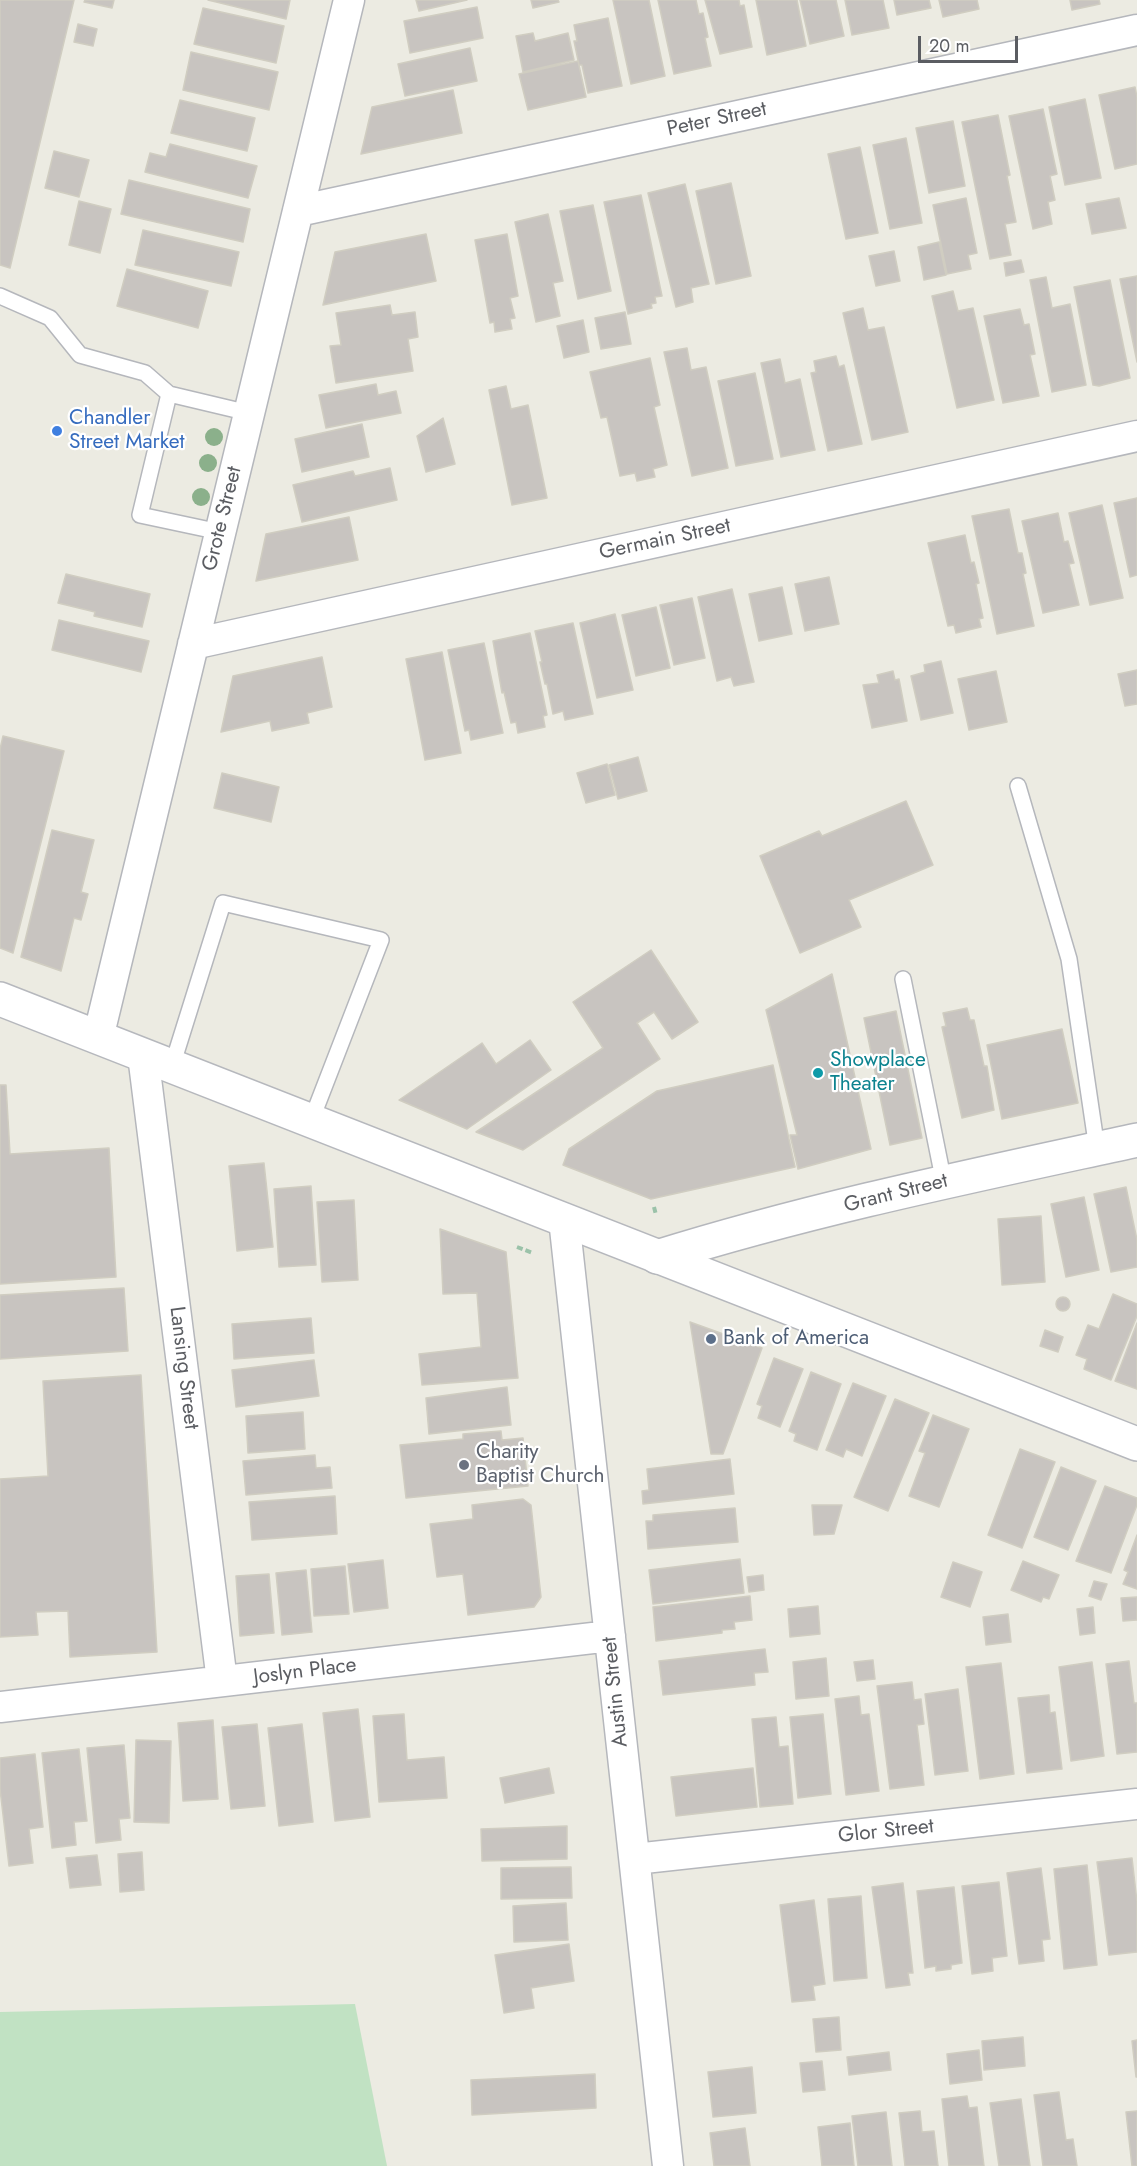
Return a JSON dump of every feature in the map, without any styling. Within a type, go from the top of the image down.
[{"type":"main road","points":[[0,999],[1137,1443]]},
{"type":"main road","name":"Grant Street","points":[[657,1257],[718,1238],[944,1183],[1137,1140]]},
{"type":"street","name":"Grote Street","points":[[98,1038],[349,0]]},
{"type":"street","name":"Peter Street","points":[[298,211],[1137,30]]},
{"type":"street","name":"Germain Street","points":[[193,644],[1137,436]]},
{"type":"street","name":"Lansing Street","points":[[158,1060],[222,1681]]},
{"type":"street","name":"Austin Street","points":[[564,1219],[668,2166]]},
{"type":"street","name":"Joslyn Place","points":[[0,1707],[610,1636]]},
{"type":"street","name":"Glor Street","points":[[634,1859],[1137,1804]]},
{"type":"lane","points":[[0,296],[50,318],[80,354],[145,373],[169,394],[249,413]]},
{"type":"lane","points":[[169,394],[140,515],[220,532]]},
{"type":"lane","points":[[1018,786],[1069,959],[1097,1149]]},
{"type":"lane","points":[[158,1060],[224,903],[381,940],[311,1121]]},
{"type":"lane","points":[[903,979],[944,1183]]},
{"type":"path","points":[[654,1208],[656,1215]]},
{"type":"path","points":[[517,1247],[533,1253]]},
{"type":"green space","points":[[355,2004],[387,2166],[0,2166],[0,2012]]},
{"type":"building","points":[[0,0],[74,0],[10,268],[0,265]]},
{"type":"building","points":[[85,0],[114,0],[112,8],[84,2]]},
{"type":"building","points":[[208,0],[290,0],[286,19]]},
{"type":"building","points":[[416,0],[467,0],[419,11]]},
{"type":"building","points":[[531,0],[558,0],[559,2],[533,8]]},
{"type":"building","points":[[613,0],[649,0],[665,76],[631,84]]},
{"type":"building","points":[[658,0],[696,0],[699,14],[703,13],[711,66],[674,74]]},
{"type":"building","points":[[705,0],[739,0],[740,6],[744,5],[752,47],[720,54]]},
{"type":"building","points":[[756,0],[797,0],[806,46],[767,55]]},
{"type":"building","points":[[800,0],[836,0],[844,36],[810,44]]},
{"type":"building","points":[[845,0],[883,0],[889,28],[852,35]]},
{"type":"building","points":[[894,0],[929,0],[931,8],[897,15]]},
{"type":"building","points":[[939,0],[977,0],[979,9],[943,17]]},
{"type":"building","points":[[1070,0],[1099,0],[1100,4],[1072,10]]},
{"type":"building","points":[[477,7],[483,38],[410,53],[404,21]]},
{"type":"building","points":[[203,8],[284,26],[276,63],[194,44]]},
{"type":"building","points":[[608,18],[622,86],[588,93],[574,41],[577,41],[574,25]]},
{"type":"building","points":[[78,24],[97,29],[93,46],[74,42]]},
{"type":"building","points":[[533,33],[535,41],[568,33],[574,60],[523,72],[516,36]]},
{"type":"building","points":[[470,48],[477,81],[405,96],[398,64]]},
{"type":"building","points":[[191,52],[278,72],[269,110],[183,90]]},
{"type":"building","points":[[578,61],[586,97],[528,110],[519,74]]},
{"type":"building","points":[[1135,87],[1137,164],[1115,169],[1099,95]]},
{"type":"building","points":[[453,90],[462,133],[361,154],[372,107]]},
{"type":"building","points":[[1085,99],[1101,178],[1065,185],[1049,107]]},
{"type":"building","points":[[180,100],[255,118],[247,151],[171,133]]},
{"type":"building","points":[[1043,109],[1057,174],[1050,176],[1055,200],[1048,202],[1052,224],[1033,229],[1009,116]]},
{"type":"building","points":[[998,115],[1010,175],[1007,176],[1016,222],[1005,224],[1011,255],[990,259],[962,122]]},
{"type":"building","points":[[953,121],[965,186],[929,193],[916,128]]},
{"type":"building","points":[[906,138],[922,223],[890,229],[873,145]]},
{"type":"building","points":[[170,144],[257,166],[248,198],[145,172],[150,153],[166,157]]},
{"type":"building","points":[[860,147],[878,233],[846,239],[828,154]]},
{"type":"building","points":[[54,151],[89,160],[79,197],[45,188]]},
{"type":"building","points":[[129,180],[250,209],[243,242],[121,214]]},
{"type":"building","points":[[731,183],[751,276],[716,284],[696,191]]},
{"type":"building","points":[[685,184],[709,284],[691,288],[693,302],[676,307],[648,193]]},
{"type":"building","points":[[641,195],[662,296],[655,297],[656,303],[651,304],[652,308],[628,314],[604,202]]},
{"type":"building","points":[[966,198],[977,253],[968,255],[971,269],[947,274],[933,205]]},
{"type":"building","points":[[1119,198],[1126,228],[1092,234],[1086,204]]},
{"type":"building","points":[[79,201],[111,209],[100,253],[69,245]]},
{"type":"building","points":[[593,205],[611,291],[578,299],[560,211]]},
{"type":"building","points":[[548,214],[563,281],[553,283],[560,316],[536,322],[515,222]]},
{"type":"building","points":[[143,230],[239,252],[231,286],[135,265]]},
{"type":"building","points":[[426,234],[436,281],[323,305],[335,252]]},
{"type":"building","points":[[507,234],[518,296],[510,298],[515,318],[510,319],[512,329],[495,332],[494,322],[490,323],[475,240]]},
{"type":"building","points":[[939,242],[946,275],[924,280],[918,247]]},
{"type":"building","points":[[894,251],[900,281],[876,286],[869,256]]},
{"type":"building","points":[[1021,260],[1024,272],[1006,276],[1004,263]]},
{"type":"building","points":[[127,269],[208,291],[198,328],[117,306]]},
{"type":"building","points":[[1137,276],[1137,362],[1120,279]]},
{"type":"building","points":[[1046,277],[1052,308],[1070,304],[1086,385],[1052,392],[1030,280]]},
{"type":"building","points":[[1110,280],[1130,378],[1099,386],[1093,385],[1074,287]]},
{"type":"building","points":[[953,291],[958,311],[973,308],[994,400],[957,408],[932,296]]},
{"type":"building","points":[[390,305],[392,315],[415,312],[418,337],[408,339],[413,371],[336,383],[330,346],[341,345],[336,313]]},
{"type":"building","points":[[863,308],[868,330],[884,327],[908,432],[872,440],[843,313]]},
{"type":"building","points":[[1020,309],[1024,325],[1029,324],[1035,354],[1030,355],[1039,396],[1003,403],[984,316]]},
{"type":"building","points":[[625,312],[631,344],[601,349],[595,318]]},
{"type":"building","points":[[583,320],[589,352],[564,358],[557,326]]},
{"type":"building","points":[[687,348],[691,370],[706,367],[728,468],[692,476],[664,352]]},
{"type":"building","points":[[836,356],[839,367],[844,365],[862,444],[828,451],[811,373],[816,372],[814,361]]},
{"type":"building","points":[[650,358],[660,405],[654,407],[667,465],[653,469],[655,477],[637,481],[635,473],[620,476],[607,417],[601,418],[590,372]]},
{"type":"building","points":[[780,359],[785,383],[800,379],[815,450],[781,457],[761,363]]},
{"type":"building","points":[[755,373],[773,459],[736,466],[718,381]]},
{"type":"building","points":[[376,384],[378,395],[396,391],[401,413],[326,428],[319,395]]},
{"type":"building","points":[[506,386],[511,409],[528,405],[547,498],[512,505],[489,390]]},
{"type":"building","points":[[443,418],[455,464],[426,472],[417,436]]},
{"type":"building","points":[[362,424],[369,457],[302,472],[295,439]]},
{"type":"building","points":[[390,468],[397,500],[302,522],[293,485],[353,471],[355,476]]},
{"type":"building","points":[[1137,498],[1137,575],[1130,577],[1114,503]]},
{"type":"building","points":[[1102,505],[1123,598],[1090,605],[1069,513]]},
{"type":"building","points":[[1009,509],[1018,553],[1022,553],[1026,573],[1023,574],[1034,626],[997,634],[972,516]]},
{"type":"building","points":[[1058,513],[1064,542],[1068,541],[1074,563],[1069,564],[1079,605],[1043,613],[1022,521]]},
{"type":"building","points":[[349,517],[358,560],[256,581],[266,534]]},
{"type":"building","points":[[965,535],[971,563],[974,562],[979,583],[976,584],[983,618],[979,619],[981,627],[956,633],[954,625],[948,626],[928,543]]},
{"type":"building","points":[[66,574],[150,594],[142,627],[94,616],[95,612],[58,603]]},
{"type":"building","points":[[829,577],[839,624],[805,631],[795,584]]},
{"type":"building","points":[[782,587],[792,634],[759,641],[749,594]]},
{"type":"building","points":[[732,589],[754,682],[734,686],[731,677],[717,681],[698,597]]},
{"type":"building","points":[[692,598],[705,658],[674,665],[660,605]]},
{"type":"building","points":[[656,607],[670,668],[636,676],[622,615]]},
{"type":"building","points":[[615,614],[633,690],[597,698],[580,623]]},
{"type":"building","points":[[59,620],[149,641],[141,672],[52,650]]},
{"type":"building","points":[[573,623],[593,714],[565,720],[563,711],[553,714],[535,631]]},
{"type":"building","points":[[530,633],[547,715],[543,716],[545,727],[518,733],[516,722],[511,723],[504,692],[502,693],[493,641]]},
{"type":"building","points":[[484,643],[503,733],[471,740],[469,730],[465,731],[448,650]]},
{"type":"building","points":[[442,652],[461,753],[425,760],[406,659]]},
{"type":"building","points":[[322,657],[332,707],[307,713],[309,723],[272,731],[270,721],[221,732],[233,676]]},
{"type":"building","points":[[941,661],[953,713],[921,720],[911,676],[925,672],[924,665]]},
{"type":"building","points":[[1137,670],[1137,704],[1125,706],[1118,674]]},
{"type":"building","points":[[893,671],[895,680],[899,679],[907,721],[872,728],[863,685],[879,683],[877,675]]},
{"type":"building","points":[[996,671],[1007,722],[969,730],[958,679]]},
{"type":"building","points":[[3,736],[64,751],[13,953],[0,948],[0,749]]},
{"type":"building","points":[[638,757],[647,791],[618,799],[609,765]]},
{"type":"building","points":[[607,764],[615,795],[586,803],[577,773]]},
{"type":"building","points":[[222,773],[279,787],[271,822],[214,808]]},
{"type":"building","points":[[906,801],[933,865],[849,900],[861,927],[800,953],[760,856],[819,831],[822,836]]},
{"type":"building","points":[[52,830],[94,840],[81,892],[88,894],[81,920],[74,918],[61,971],[21,957]]},
{"type":"building","points":[[651,950],[698,1022],[672,1039],[654,1012],[637,1023],[660,1059],[523,1150],[476,1132],[603,1048],[573,1002]]},
{"type":"building","name":"Showplace Theater","points":[[832,974],[871,1149],[798,1169],[790,1135],[797,1135],[766,1010]]},
{"type":"building","points":[[967,1008],[970,1020],[974,1020],[984,1066],[987,1066],[994,1110],[962,1118],[942,1027],[946,1026],[943,1013]]},
{"type":"building","points":[[896,1011],[922,1138],[890,1145],[864,1018]]},
{"type":"building","points":[[1062,1029],[1078,1103],[1002,1119],[987,1045]]},
{"type":"building","points":[[530,1040],[551,1070],[467,1129],[399,1100],[482,1043],[496,1064]]},
{"type":"building","points":[[773,1065],[795,1167],[651,1199],[563,1165],[569,1149],[657,1091]]},
{"type":"building","points":[[0,1085],[6,1085],[10,1154],[109,1148],[116,1277],[0,1284]]},
{"type":"building","points":[[264,1163],[273,1247],[237,1251],[229,1166]]},
{"type":"building","points":[[311,1186],[316,1265],[279,1267],[274,1189]]},
{"type":"building","points":[[1126,1187],[1137,1240],[1137,1267],[1111,1272],[1094,1194]]},
{"type":"building","points":[[1084,1197],[1099,1270],[1066,1277],[1051,1204]]},
{"type":"building","points":[[354,1200],[358,1280],[322,1282],[317,1202]]},
{"type":"building","points":[[1041,1216],[1045,1282],[1002,1285],[998,1219]]},
{"type":"building","points":[[440,1229],[506,1252],[518,1378],[422,1385],[419,1354],[481,1347],[477,1293],[443,1294]]},
{"type":"building","points":[[124,1288],[128,1351],[0,1359],[0,1295]]},
{"type":"building","points":[[1113,1294],[1137,1304],[1137,1316],[1111,1380],[1084,1369],[1087,1359],[1076,1355],[1088,1325],[1099,1329]]},
{"type":"building","points":[[1060,1297],[1066,1297],[1070,1304],[1066,1311],[1060,1311],[1056,1307],[1056,1301]]},
{"type":"building","points":[[311,1318],[314,1353],[234,1359],[232,1324]]},
{"type":"building","points":[[690,1322],[762,1348],[723,1454],[711,1454]]},
{"type":"building","points":[[1137,1323],[1137,1389],[1115,1381]]},
{"type":"building","points":[[1045,1330],[1063,1337],[1058,1352],[1040,1346]]},
{"type":"building","points":[[774,1358],[803,1369],[780,1427],[758,1418],[762,1406],[757,1404]]},
{"type":"building","points":[[314,1360],[319,1396],[236,1407],[232,1370]]},
{"type":"building","points":[[811,1372],[841,1384],[817,1450],[794,1441],[796,1434],[789,1431]]},
{"type":"building","points":[[141,1375],[157,1652],[70,1657],[68,1611],[36,1612],[38,1635],[0,1637],[0,1479],[48,1476],[43,1381]]},
{"type":"building","points":[[853,1383],[886,1396],[862,1456],[846,1449],[843,1457],[826,1450]]},
{"type":"building","points":[[507,1387],[511,1425],[429,1434],[426,1398]]},
{"type":"building","points":[[895,1399],[929,1413],[888,1511],[854,1497]]},
{"type":"building","points":[[303,1412],[305,1449],[248,1453],[246,1416]]},
{"type":"building","points":[[933,1415],[969,1429],[939,1507],[909,1496],[925,1453],[919,1451]]},
{"type":"building","name":"Charity Baptist Church","points":[[501,1431],[502,1440],[523,1438],[528,1486],[406,1498],[400,1445],[463,1439],[463,1434]]},
{"type":"building","points":[[1020,1449],[1055,1462],[1022,1548],[988,1535]]},
{"type":"building","points":[[315,1455],[316,1468],[330,1467],[332,1488],[246,1495],[243,1461]]},
{"type":"building","points":[[730,1459],[734,1494],[643,1504],[642,1491],[649,1490],[647,1469]]},
{"type":"building","points":[[1061,1467],[1096,1481],[1068,1550],[1034,1537]]},
{"type":"building","points":[[1105,1486],[1137,1498],[1137,1505],[1111,1573],[1076,1561]]},
{"type":"building","points":[[335,1496],[337,1534],[252,1540],[249,1502]]},
{"type":"building","points":[[523,1499],[531,1505],[541,1597],[534,1607],[468,1615],[463,1574],[437,1577],[430,1524],[473,1519],[472,1505]]},
{"type":"building","points":[[812,1505],[842,1505],[834,1534],[814,1535]]},
{"type":"building","points":[[735,1508],[738,1542],[648,1549],[646,1521],[653,1521],[653,1515]]},
{"type":"building","points":[[1137,1535],[1137,1589],[1123,1584],[1128,1572],[1124,1570]]},
{"type":"building","points":[[740,1559],[744,1593],[653,1604],[649,1570]]},
{"type":"building","points":[[383,1560],[388,1608],[354,1612],[348,1564]]},
{"type":"building","points":[[1023,1561],[1059,1575],[1049,1599],[1043,1597],[1041,1602],[1011,1590]]},
{"type":"building","points":[[953,1562],[982,1572],[970,1607],[941,1597]]},
{"type":"building","points":[[345,1566],[349,1614],[314,1616],[311,1569]]},
{"type":"building","points":[[306,1570],[312,1632],[282,1635],[276,1573]]},
{"type":"building","points":[[269,1574],[274,1633],[240,1636],[236,1576]]},
{"type":"building","points":[[763,1575],[764,1590],[749,1592],[747,1577]]},
{"type":"building","points":[[1094,1581],[1107,1584],[1101,1600],[1089,1596]]},
{"type":"building","points":[[750,1596],[752,1620],[734,1622],[735,1629],[722,1630],[722,1633],[656,1641],[653,1607]]},
{"type":"building","points":[[1137,1597],[1137,1620],[1123,1621],[1121,1598]]},
{"type":"building","points":[[818,1606],[820,1634],[790,1637],[788,1609]]},
{"type":"building","points":[[1093,1607],[1095,1633],[1080,1635],[1077,1609]]},
{"type":"building","points":[[1008,1614],[1011,1642],[986,1645],[983,1617]]},
{"type":"building","points":[[765,1649],[768,1672],[754,1673],[755,1685],[663,1695],[659,1661]]},
{"type":"building","points":[[826,1658],[829,1696],[796,1699],[793,1662]]},
{"type":"building","points":[[873,1660],[875,1679],[857,1681],[854,1662]]},
{"type":"building","points":[[1129,1661],[1134,1703],[1137,1703],[1137,1752],[1117,1754],[1106,1664]]},
{"type":"building","points":[[1092,1662],[1104,1756],[1071,1761],[1059,1667]]},
{"type":"building","points":[[1001,1663],[1014,1774],[980,1779],[966,1667]]},
{"type":"building","points":[[912,1682],[914,1700],[921,1699],[924,1724],[917,1725],[924,1785],[890,1789],[877,1686]]},
{"type":"building","points":[[958,1689],[968,1771],[935,1775],[925,1694]]},
{"type":"building","points":[[1049,1695],[1050,1713],[1055,1712],[1062,1769],[1027,1773],[1018,1698]]},
{"type":"building","points":[[859,1696],[861,1715],[869,1714],[879,1791],[846,1795],[835,1699]]},
{"type":"building","points":[[358,1709],[370,1817],[335,1821],[323,1713]]},
{"type":"building","points":[[404,1714],[407,1760],[444,1757],[447,1798],[379,1802],[373,1716]]},
{"type":"building","points":[[823,1714],[831,1794],[798,1798],[790,1717]]},
{"type":"building","points":[[776,1717],[779,1747],[788,1746],[793,1804],[760,1807],[752,1719]]},
{"type":"building","points":[[213,1720],[218,1799],[183,1801],[178,1723]]},
{"type":"building","points":[[257,1724],[265,1806],[231,1809],[222,1727]]},
{"type":"building","points":[[302,1724],[313,1822],[279,1826],[268,1728]]},
{"type":"building","points":[[136,1740],[171,1741],[169,1823],[134,1822]]},
{"type":"building","points":[[124,1745],[130,1818],[119,1819],[121,1840],[96,1843],[87,1748]]},
{"type":"building","points":[[79,1749],[87,1821],[74,1822],[76,1845],[52,1848],[42,1753]]},
{"type":"building","points":[[35,1754],[43,1827],[29,1829],[33,1863],[9,1866],[0,1789],[0,1758]]},
{"type":"building","points":[[549,1768],[554,1793],[505,1803],[500,1778]]},
{"type":"building","points":[[753,1768],[757,1807],[676,1816],[671,1777]]},
{"type":"building","points":[[567,1826],[567,1859],[482,1861],[481,1829]]},
{"type":"building","points":[[142,1852],[144,1890],[120,1892],[118,1854]]},
{"type":"building","points":[[97,1855],[101,1885],[70,1888],[66,1858]]},
{"type":"building","points":[[1132,1858],[1137,1902],[1137,1952],[1109,1955],[1097,1862]]},
{"type":"building","points":[[1087,1865],[1097,1965],[1064,1969],[1054,1869]]},
{"type":"building","points":[[571,1867],[572,1898],[501,1899],[501,1868]]},
{"type":"building","points":[[1041,1868],[1050,1939],[1042,1940],[1044,1961],[1019,1964],[1007,1873]]},
{"type":"building","points":[[999,1882],[1007,1956],[992,1958],[993,1971],[972,1974],[962,1886]]},
{"type":"building","points":[[903,1883],[913,1973],[908,1973],[910,1985],[886,1988],[872,1887]]},
{"type":"building","points":[[954,1887],[962,1963],[951,1965],[951,1969],[936,1971],[936,1966],[925,1968],[917,1891]]},
{"type":"building","points":[[861,1896],[867,1978],[834,1981],[828,1899]]},
{"type":"building","points":[[814,1900],[825,1984],[813,1986],[815,2000],[792,2002],[780,1905]]},
{"type":"building","points":[[566,1903],[568,1940],[514,1942],[513,1906]]},
{"type":"building","points":[[569,1944],[574,1981],[531,1988],[534,2008],[504,2013],[495,1955]]},
{"type":"building","points":[[839,2017],[841,2050],[816,2052],[813,2019]]},
{"type":"building","points":[[1023,2037],[1025,2066],[984,2070],[982,2041]]},
{"type":"building","points":[[1137,2040],[1137,2077],[1136,2077],[1132,2041]]},
{"type":"building","points":[[979,2050],[982,2080],[950,2084],[947,2054]]},
{"type":"building","points":[[889,2052],[891,2070],[849,2075],[847,2057]]},
{"type":"building","points":[[822,2061],[825,2090],[803,2092],[800,2063]]},
{"type":"building","points":[[752,2067],[756,2113],[713,2117],[708,2072]]},
{"type":"building","points":[[595,2074],[596,2108],[472,2115],[471,2080]]},
{"type":"building","points":[[1059,2092],[1066,2140],[1073,2139],[1077,2166],[1043,2166],[1034,2095]]},
{"type":"building","points":[[967,2096],[969,2108],[977,2107],[984,2166],[949,2166],[942,2099]]},
{"type":"building","points":[[1021,2099],[1030,2166],[999,2166],[990,2103]]},
{"type":"building","points":[[920,2111],[922,2132],[934,2131],[938,2166],[905,2166],[899,2113]]},
{"type":"building","points":[[1137,2111],[1137,2166],[1132,2166],[1126,2112]]},
{"type":"building","points":[[886,2112],[892,2166],[858,2166],[852,2116]]},
{"type":"building","points":[[850,2123],[854,2166],[822,2166],[818,2127]]},
{"type":"building","points":[[745,2128],[750,2166],[714,2166],[710,2133]]},
{"type":"place","name":"Chandler Street Market","points":[[57,431]]},
{"type":"place","name":"Showplace Theater","points":[[818,1073]]},
{"type":"place","name":"Bank of America","points":[[711,1339]]},
{"type":"place","name":"Charity Baptist Church","points":[[464,1465]]}]
